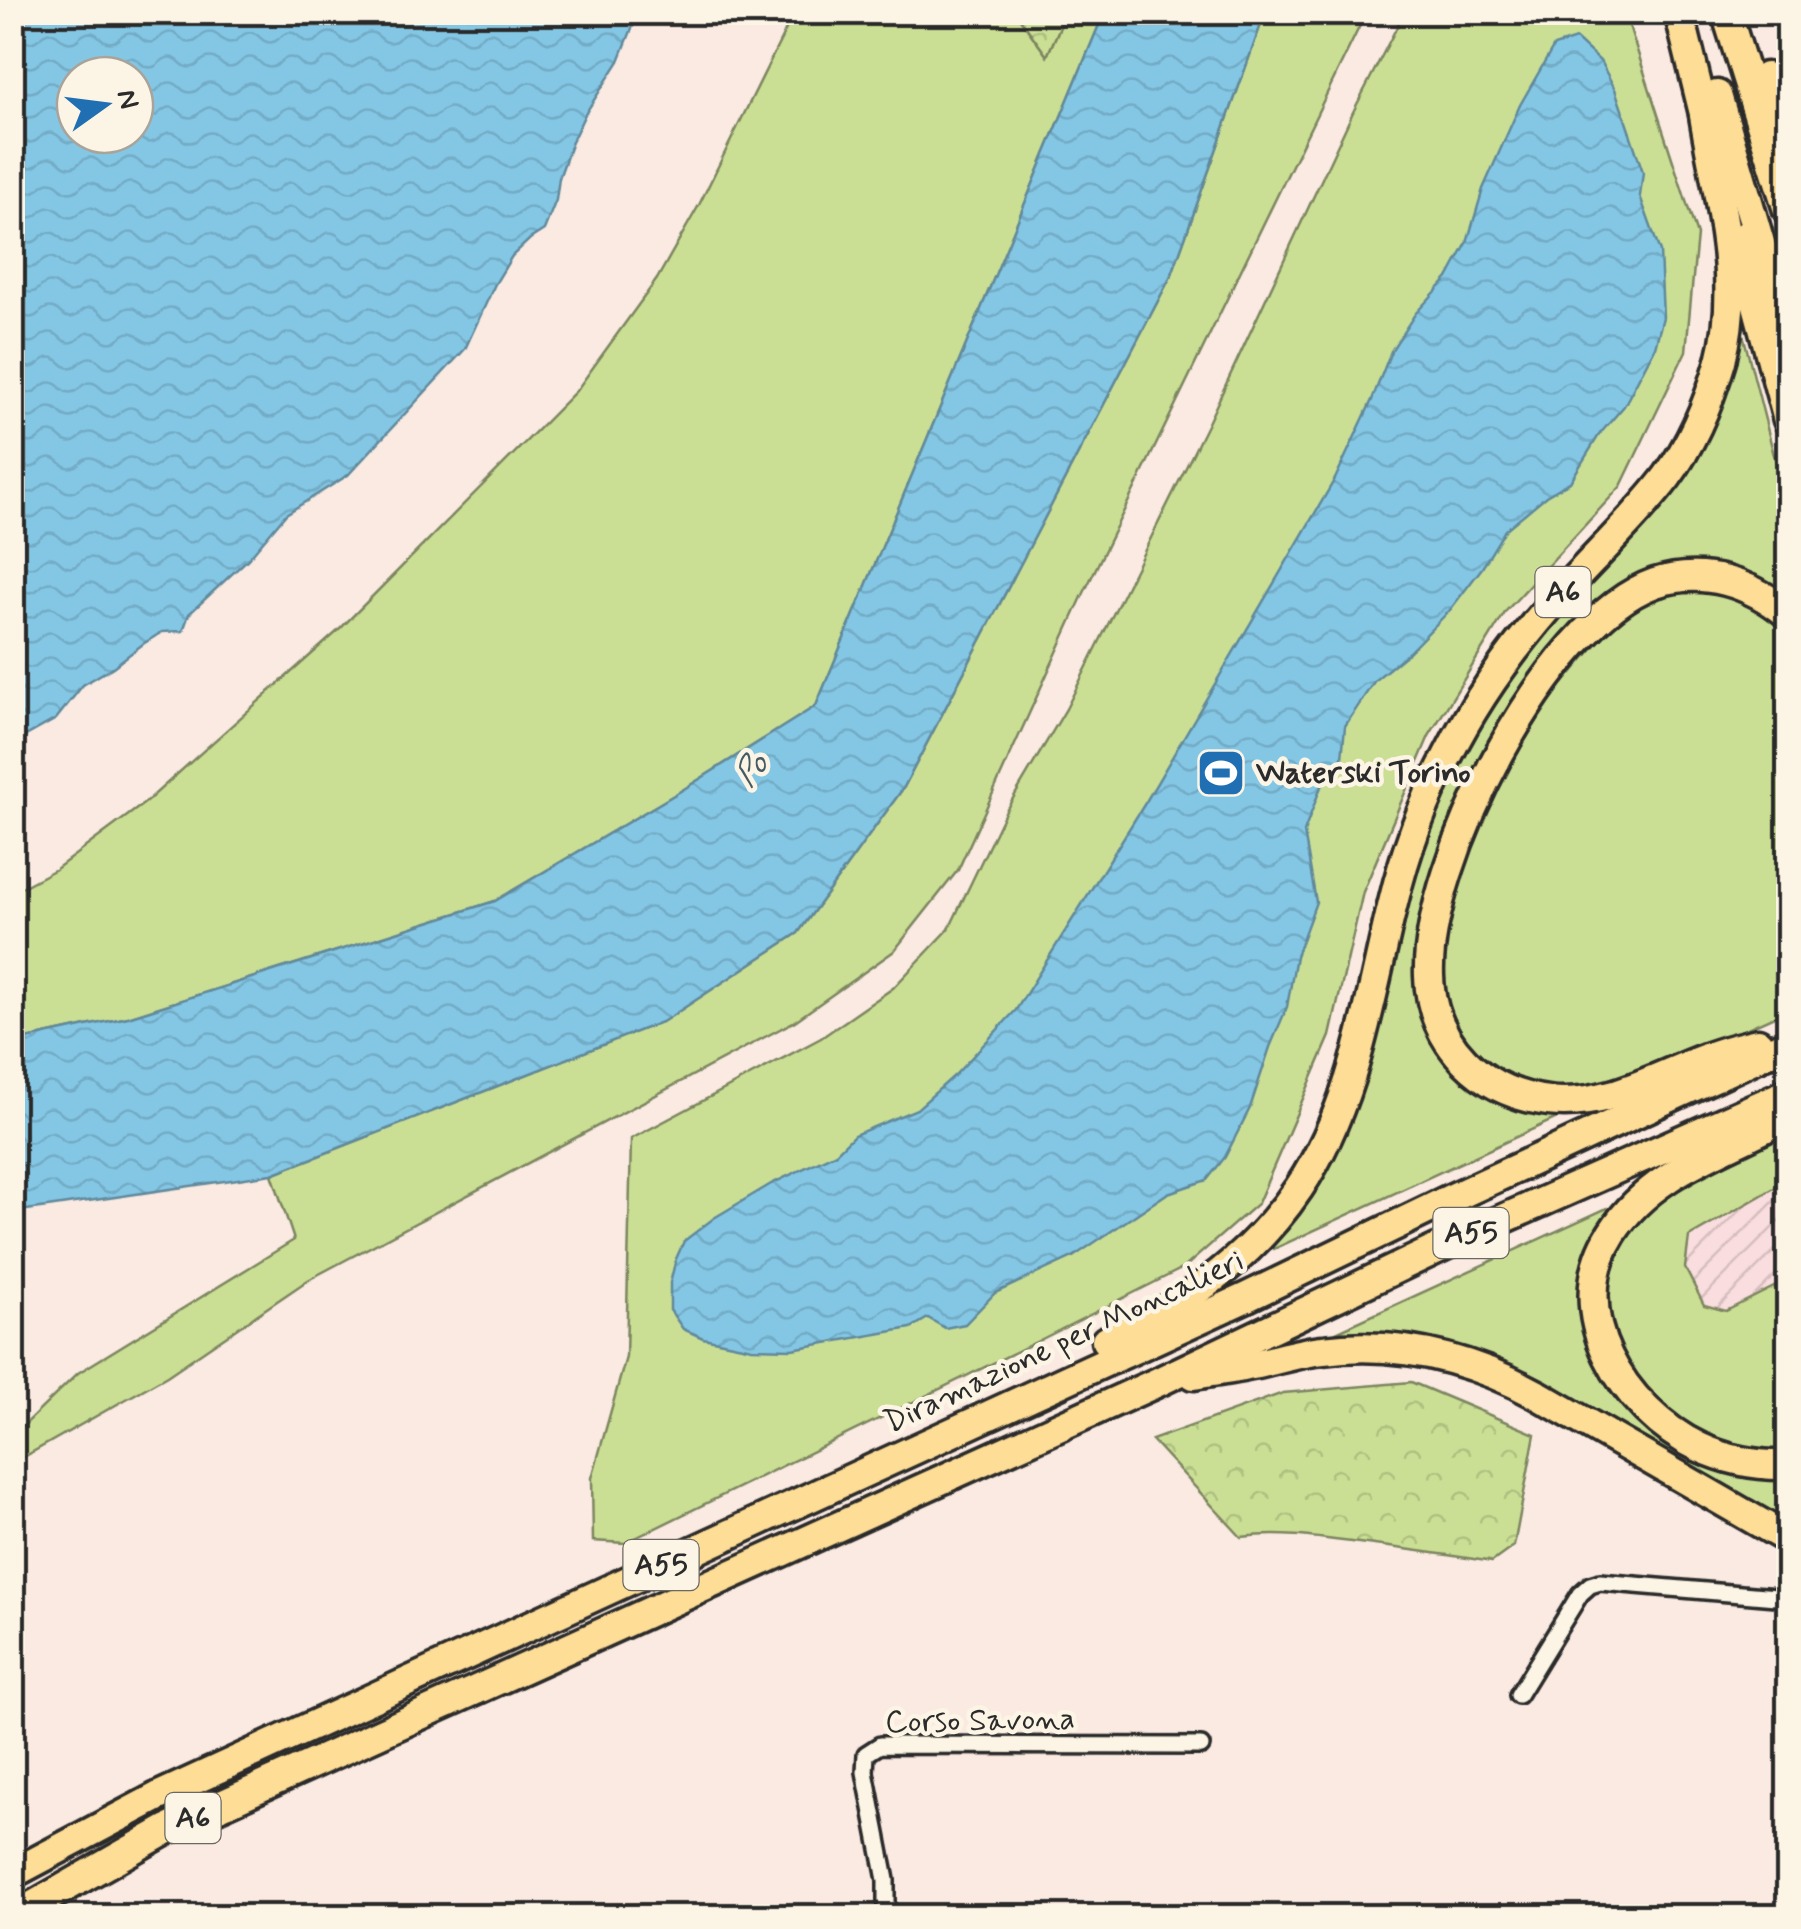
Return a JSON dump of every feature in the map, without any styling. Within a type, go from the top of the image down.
[{"type":"highway","name":"A6","points":[[956,1430],[1057,1363],[1128,1331],[1178,1302],[1226,1269],[1278,1216],[1322,1151],[1338,1114],[1353,1073],[1406,857],[1448,753],[1524,637],[1669,474],[1686,447],[1721,359],[1731,288],[1704,115],[1679,12]]},
{"type":"highway","points":[[1690,12],[1788,339]]},
{"type":"highway","points":[[1726,12],[1788,210]]},
{"type":"highway","points":[[1742,12],[1788,137]]},
{"type":"highway","points":[[1704,115],[1788,420]]},
{"type":"highway","points":[[1788,614],[1745,587],[1691,576],[1642,588],[1599,619],[1538,691],[1484,782],[1446,878],[1430,952],[1429,978],[1438,1021],[1464,1063],[1492,1084],[1544,1101],[1596,1100],[1734,1048],[1788,1040]]},
{"type":"highway","name":"Diramazione per Moncalieri","points":[[366,1701],[1247,1297],[1788,1040]]},
{"type":"highway","name":"A55","points":[[379,1734],[1158,1382],[1458,1239],[1788,1093]]},
{"type":"highway","points":[[1788,1116],[1715,1151],[1645,1194],[1626,1213],[1602,1251],[1593,1293],[1600,1336],[1616,1374],[1661,1422],[1717,1455],[1788,1466]]},
{"type":"highway","points":[[1158,1382],[1325,1349],[1383,1347],[1430,1353],[1509,1379],[1538,1394],[1788,1539]]},
{"type":"highway","name":"A6","points":[[12,1874],[159,1796],[366,1701]]},
{"type":"highway","name":"A6","points":[[15,1916],[168,1829],[379,1734]]},
{"type":"street","points":[[1518,1696],[1580,1594],[1590,1584],[1788,1598]]},
{"type":"street","name":"Corso Savona","points":[[886,1916],[886,1880],[865,1772],[866,1754],[880,1745],[1201,1746]]},
{"type":"shaded area","points":[[1788,1180],[1788,1280],[1726,1311],[1704,1305],[1685,1269],[1689,1237]]},
{"type":"green space","points":[[794,13],[1016,13],[1047,56],[1066,13],[1104,13],[816,706],[495,901],[128,1017],[13,1042],[13,892],[56,869],[146,802],[339,630],[576,391],[657,279],[699,205]]},
{"type":"green space","points":[[1016,13],[1066,13],[1047,56]]},
{"type":"green space","points":[[1265,13],[1366,13],[1082,597],[958,870],[894,951],[795,1021],[308,1280],[167,1376],[13,1463],[13,1436],[78,1373],[294,1240],[272,1174],[664,1021],[798,933],[904,787],[1172,274]]},
{"type":"green space","name":"Waterski Torino","points":[[1404,13],[1625,13],[1697,235],[1686,351],[1621,486],[1506,611],[1429,736],[1363,892],[1330,1036],[1258,1203],[1185,1267],[625,1543],[593,1541],[592,1478],[626,1357],[631,1139],[821,1038],[893,988],[949,929],[1006,810],[1066,709]]},
{"type":"green space","points":[[1737,334],[1743,334],[1788,510],[1788,595],[1749,572],[1705,563],[1661,568],[1620,588],[1466,798],[1428,1028],[1557,1118],[1274,1249],[1271,1245],[1329,1165],[1349,1122],[1378,1032],[1422,847],[1452,774],[1483,717],[1540,638],[1666,503],[1681,477]]},
{"type":"green space","points":[[1703,589],[1765,610],[1788,632],[1788,1010],[1667,1064],[1581,1091],[1519,1084],[1472,1053],[1451,1021],[1445,998],[1445,946],[1472,847],[1504,773],[1548,701],[1614,624],[1648,597]]},
{"type":"green space","points":[[1788,1128],[1788,1180],[1689,1237],[1685,1268],[1704,1305],[1726,1311],[1788,1280],[1788,1450],[1742,1449],[1691,1427],[1651,1399],[1627,1369],[1610,1337],[1604,1279],[1616,1246],[1638,1211],[1686,1176]]},
{"type":"green space","points":[[1607,1208],[1610,1212],[1598,1232],[1584,1323],[1599,1366],[1625,1404],[1788,1478],[1788,1526],[1527,1375],[1337,1336],[1336,1332]]},
{"type":"green space","points":[[1411,1382],[1535,1434],[1514,1546],[1492,1562],[1310,1537],[1241,1537],[1152,1440],[1283,1393]]},
{"type":"water","points":[[12,13],[636,13],[619,61],[573,139],[544,230],[512,256],[465,349],[348,475],[286,514],[248,559],[189,614],[183,631],[162,632],[83,685],[56,719],[13,743]]},
{"type":"water","name":"Po","points":[[1104,13],[1265,13],[1172,274],[904,787],[798,933],[664,1021],[272,1174],[13,1212],[13,1042],[128,1017],[495,901],[816,706]]},
{"type":"water","points":[[1576,39],[1600,61],[1615,89],[1643,172],[1640,196],[1660,252],[1663,317],[1655,347],[1624,406],[1599,435],[1570,482],[1505,530],[1450,610],[1375,680],[1345,726],[1342,758],[1320,789],[1304,832],[1316,902],[1296,956],[1287,1007],[1250,1108],[1225,1157],[1207,1180],[1168,1193],[1073,1257],[995,1293],[965,1324],[945,1328],[928,1318],[911,1328],[792,1349],[752,1348],[703,1338],[683,1329],[670,1310],[670,1283],[684,1241],[771,1184],[836,1153],[854,1135],[917,1109],[1016,1010],[1147,800],[1335,479],[1391,351],[1415,314],[1448,278],[1467,243],[1483,189],[1520,105],[1554,46]]},
{"type":"place","name":"Waterski Torino","points":[[1221,773]]}]
